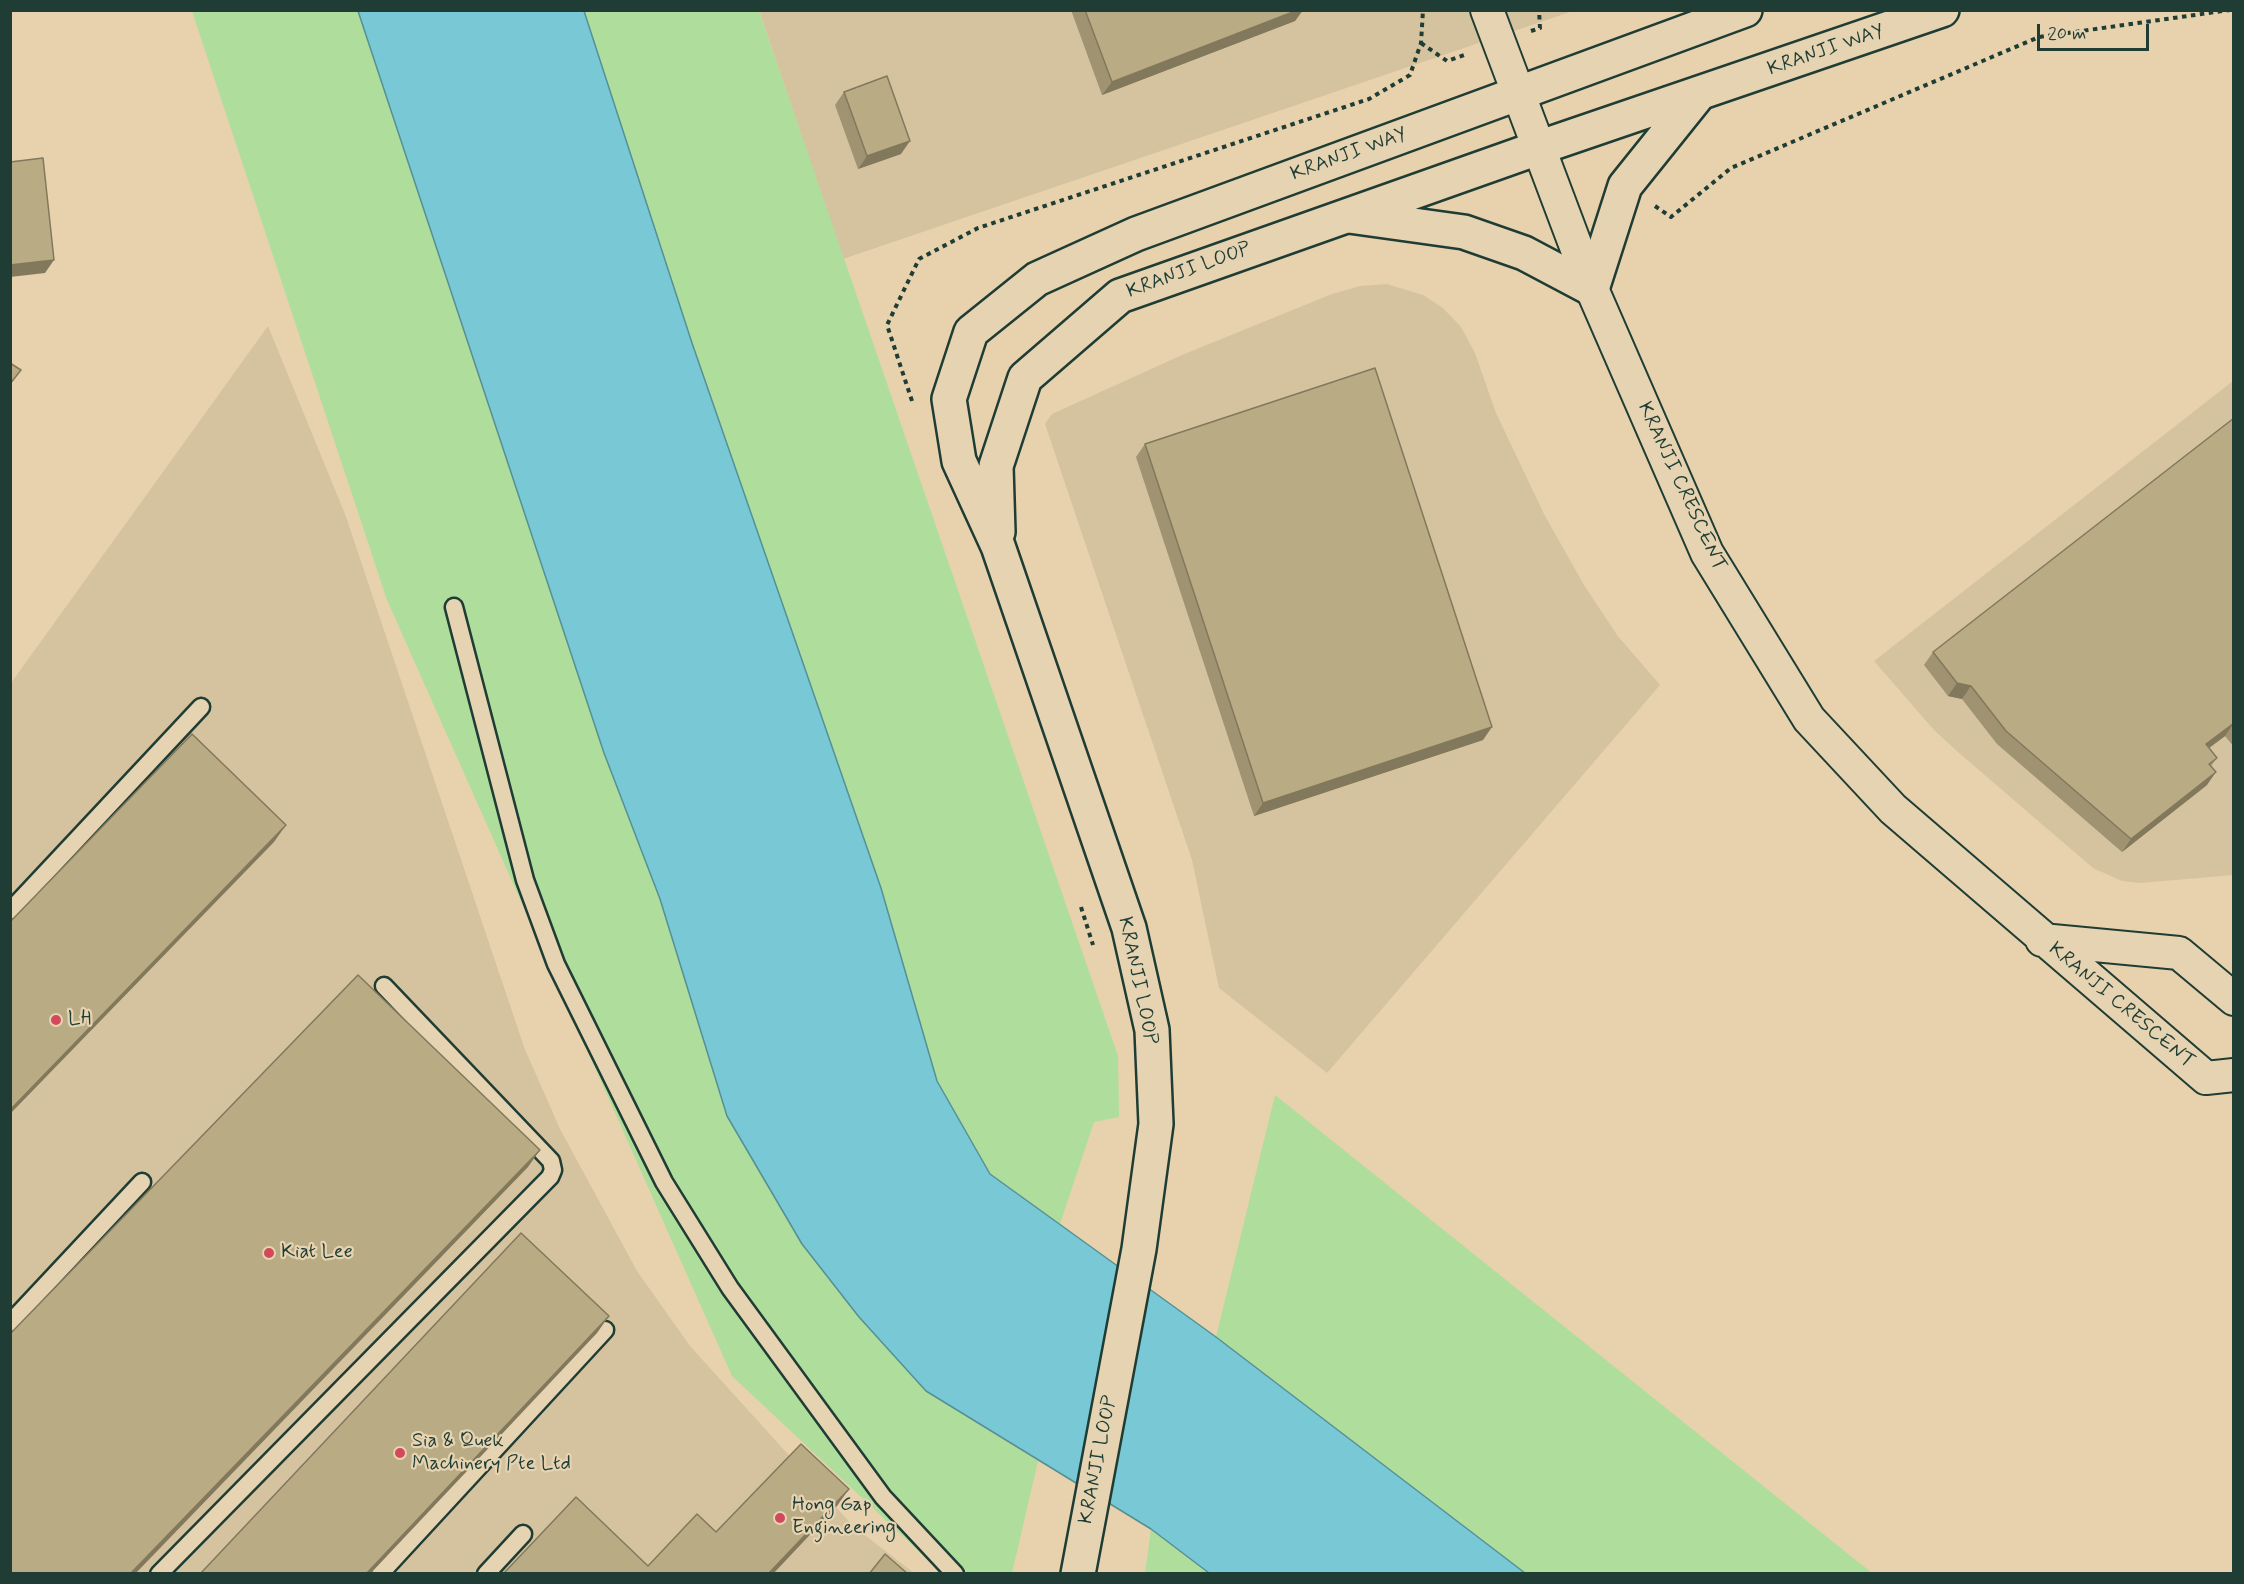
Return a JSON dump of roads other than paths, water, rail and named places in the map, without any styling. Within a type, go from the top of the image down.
[{"type":"main road","name":"KRANJI WAY","points":[[971,332],[1037,279],[1136,234],[1745,10]]},
{"type":"main road","name":"KRANJI WAY","points":[[1538,147],[1698,95],[1942,10]]},
{"type":"main road","points":[[1344,216],[1464,232],[1524,253],[1592,289],[1625,186],[1698,95]]},
{"type":"main road","name":"KRANJI LOOP","points":[[998,546],[996,466],[1026,378],[1120,296],[1538,147]]},
{"type":"main road","name":"KRANJI LOOP","points":[[971,332],[949,399],[959,461],[998,546],[1128,928],[1152,1030],[1156,1124],[1139,1249],[1078,1574]]},
{"type":"street","name":"KRANJI CRESCENT","points":[[1487,10],[1592,289],[1707,554],[1809,719],[1893,809],[2042,940],[2206,1078],[2234,1075]]},
{"type":"street","name":"KRANJI CRESCENT","points":[[2042,940],[2179,953],[2234,999]]},
{"type":"lane","points":[[454,607],[529,890],[556,964],[664,1182],[730,1288],[883,1497],[955,1574]]},
{"type":"lane","points":[[10,911],[201,707]]},
{"type":"lane","points":[[159,1574],[550,1177],[553,1170],[551,1161],[384,986]]},
{"type":"lane","points":[[10,1323],[142,1182]]},
{"type":"lane","points":[[380,1574],[606,1330]]},
{"type":"lane","points":[[486,1574],[523,1534]]},
{"type":"water","points":[[358,11],[584,11],[692,343],[881,888],[937,1081],[990,1174],[1216,1337],[1525,1573],[1209,1573],[1151,1529],[926,1391],[859,1317],[802,1244],[727,1116],[660,899],[604,753]]},
{"type":"place","name":"LH","points":[[56,1020]]},
{"type":"place","name":"Kiat Lee","points":[[269,1253]]},
{"type":"place","name":"Sia & Quek Machinery Pte Ltd","points":[[400,1453]]},
{"type":"place","name":"Hong Gap Engineering","points":[[780,1518]]}]
